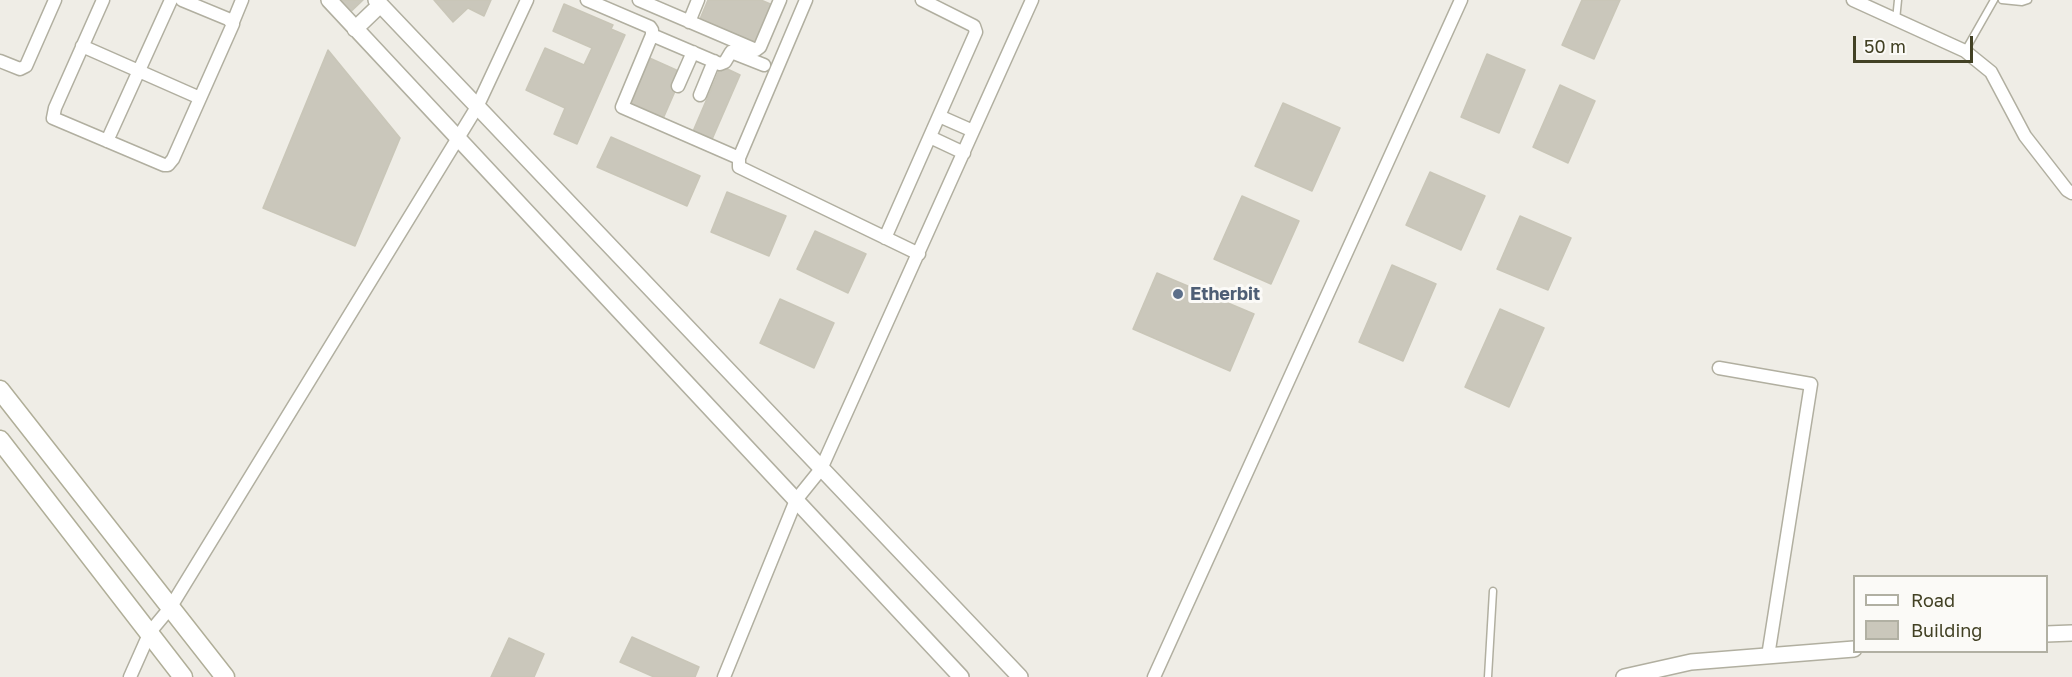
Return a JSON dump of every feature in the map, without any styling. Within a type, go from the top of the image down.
[{"type":"main road","points":[[0,390],[225,677]]},
{"type":"main road","points":[[0,440],[183,677]]},
{"type":"street","points":[[0,61],[20,69],[26,66],[54,0]]},
{"type":"street","points":[[103,0],[54,108],[53,118],[168,165],[173,159],[201,98],[242,0]]},
{"type":"street","points":[[107,141],[171,0]]},
{"type":"street","points":[[182,0],[232,22]]},
{"type":"street","points":[[329,0],[961,677]]},
{"type":"street","points":[[130,677],[150,632],[171,608],[477,107],[527,0]]},
{"type":"street","points":[[587,0],[650,27],[652,30],[652,35],[622,107],[739,158]]},
{"type":"street","points":[[639,0],[664,5],[689,22],[756,51],[760,47],[779,0]]},
{"type":"street","points":[[689,22],[698,0]]},
{"type":"street","points":[[806,0],[739,158],[740,167],[919,254]]},
{"type":"street","points":[[885,238],[977,29],[922,0]]},
{"type":"street","points":[[724,677],[796,500],[821,469],[1032,0]]},
{"type":"street","points":[[1154,677],[1461,0]]},
{"type":"street","points":[[1853,0],[1965,51],[1991,72],[2025,136],[2067,190],[2072,193]]},
{"type":"street","points":[[355,29],[378,3],[1020,677]]},
{"type":"street","points":[[652,35],[722,64],[731,52],[764,66]]},
{"type":"street","points":[[82,46],[201,98]]},
{"type":"street","points":[[678,86],[693,52]]},
{"type":"street","points":[[700,94],[714,61]]},
{"type":"street","points":[[939,116],[973,131]]},
{"type":"street","points":[[930,137],[964,153]]},
{"type":"street","points":[[1719,368],[1811,384],[1768,656]]},
{"type":"street","points":[[2048,634],[2072,633]]},
{"type":"street","points":[[1624,677],[1691,662],[1853,649]]},
{"type":"lane","points":[[1896,20],[1898,0]]},
{"type":"lane","points":[[1965,51],[1994,0]]},
{"type":"lane","points":[[2002,0],[2022,2],[2028,0]]},
{"type":"lane","points":[[1488,677],[1493,591]]},
{"type":"building","points":[[321,0],[363,0],[341,21]]},
{"type":"building","points":[[434,0],[491,0],[484,16],[468,8],[453,22]]},
{"type":"building","points":[[708,0],[761,0],[775,6],[758,45],[700,19]]},
{"type":"building","points":[[1582,0],[1620,0],[1594,59],[1562,45]]},
{"type":"building","points":[[564,4],[613,25],[611,29],[625,35],[577,144],[554,134],[565,108],[526,90],[545,48],[584,65],[592,48],[553,31]]},
{"type":"building","points":[[328,50],[400,138],[355,246],[263,208]]},
{"type":"building","points":[[1487,54],[1525,70],[1499,133],[1461,117]]},
{"type":"building","points":[[645,56],[683,73],[662,121],[624,104]]},
{"type":"building","points":[[721,66],[740,75],[710,144],[691,136]]},
{"type":"building","points":[[1560,85],[1595,101],[1568,163],[1533,147]]},
{"type":"building","points":[[1283,103],[1340,128],[1312,191],[1255,166]]},
{"type":"building","points":[[611,137],[700,176],[687,206],[597,167]]},
{"type":"building","points":[[1430,172],[1485,196],[1461,250],[1406,225]]},
{"type":"building","points":[[727,192],[786,216],[769,256],[711,232]]},
{"type":"building","points":[[1242,196],[1299,221],[1271,284],[1214,259]]},
{"type":"building","points":[[1520,216],[1571,238],[1548,290],[1497,269]]},
{"type":"building","points":[[815,231],[866,254],[848,293],[797,269]]},
{"type":"building","points":[[1392,265],[1436,284],[1403,361],[1359,342]]},
{"type":"building","points":[[1157,273],[1254,314],[1230,371],[1133,329]]},
{"type":"building","points":[[780,299],[834,323],[814,368],[760,343]]},
{"type":"building","points":[[1500,309],[1544,328],[1509,407],[1465,387]]},
{"type":"building","points":[[632,637],[699,667],[695,677],[654,677],[620,662]]},
{"type":"building","points":[[509,638],[544,654],[534,677],[491,677]]},
{"type":"place","name":"Etherbit","points":[[1178,294]]}]
